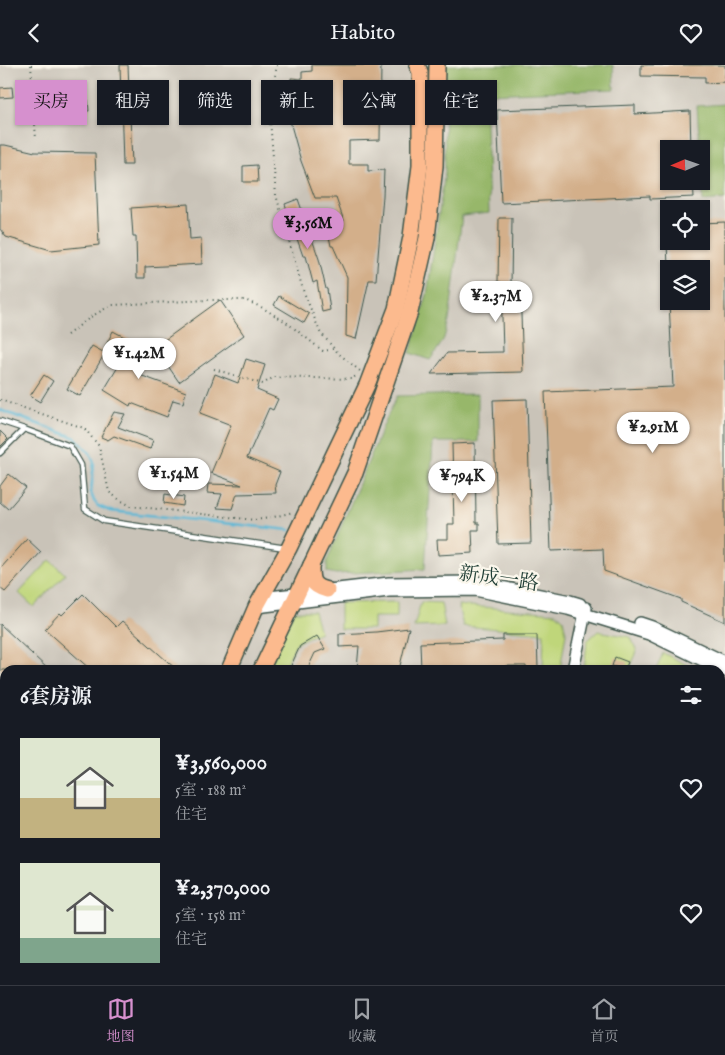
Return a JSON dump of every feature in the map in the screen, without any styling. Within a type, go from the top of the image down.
[{"type":"highway","points":[[263,665],[354,473],[410,312],[427,238],[435,166],[437,65]]},
{"type":"highway","points":[[231,665],[259,603],[289,548],[367,385],[396,309],[411,237],[420,165],[419,67]]},
{"type":"highway","points":[[311,565],[313,582],[318,587],[327,590]]},
{"type":"street","name":"新成一路","points":[[296,598],[327,590],[389,583],[476,582],[570,601],[611,623],[649,635],[712,665]]},
{"type":"street","name":"新成一路","points":[[259,603],[296,598],[389,591],[476,590],[557,607],[585,610],[652,627],[725,662]]},
{"type":"street","points":[[557,607],[571,616],[576,623],[580,635]]},
{"type":"street","points":[[574,665],[585,610]]},
{"type":"street","points":[[580,635],[591,625],[611,623]]},
{"type":"lane","points":[[0,421],[70,446],[81,465],[85,509],[104,521],[289,548]]},
{"type":"lane","points":[[0,453],[24,429]]},
{"type":"path","points":[[31,65],[36,139]]},
{"type":"path","points":[[214,369],[263,385],[274,377],[351,379],[362,373],[335,349],[320,332],[303,290],[276,195],[269,107],[277,65]]},
{"type":"path","points":[[67,335],[92,316],[112,305],[245,299],[286,322],[323,351],[335,349]]},
{"type":"path","points":[[0,400],[84,428],[99,446],[110,492],[131,506],[255,519],[270,518],[308,509]]},
{"type":"shaded area","points":[[0,65],[407,65],[418,76],[421,65],[725,65],[725,665],[0,665]]},
{"type":"green space","points":[[445,65],[613,65],[614,89],[497,94],[497,80],[444,80]]},
{"type":"green space","points":[[725,104],[725,199],[703,200],[703,190],[710,190],[710,140],[699,140],[697,106]]},
{"type":"green space","points":[[445,125],[486,125],[489,213],[462,216],[449,321],[443,341],[430,360],[410,353],[427,295],[445,172]]},
{"type":"green space","points":[[478,394],[478,442],[433,442],[425,569],[336,574],[327,572],[327,561],[397,396]]},
{"type":"green space","points":[[50,560],[65,574],[34,607],[19,593]]},
{"type":"green space","points":[[397,602],[397,617],[373,617],[373,629],[340,629],[340,603]]},
{"type":"green space","points":[[421,602],[441,603],[445,626],[414,627]]},
{"type":"green space","points":[[458,605],[556,613],[563,619],[566,633],[561,665],[543,665],[544,633],[463,626]]},
{"type":"green space","points":[[294,611],[314,611],[320,632],[297,642],[286,665],[267,665]]},
{"type":"green space","points":[[598,631],[631,637],[637,652],[631,665],[585,665],[587,641]]},
{"type":"green space","points":[[663,653],[687,665],[658,665]]},
{"type":"building","points":[[120,65],[128,65],[129,80],[120,80]]},
{"type":"building","points":[[312,65],[381,65],[381,80],[343,80],[343,125],[380,125],[380,140],[349,141],[349,164],[368,164],[368,171],[384,170],[376,280],[369,280],[356,339],[346,336],[347,277],[333,246],[331,246],[326,222],[344,221],[336,198],[315,198],[301,161],[291,125],[333,125],[333,80],[291,80],[291,78],[302,79],[302,72],[312,71]]},
{"type":"building","points":[[641,65],[725,65],[725,82],[705,83],[705,77],[641,76]]},
{"type":"building","points":[[12,87],[13,97],[0,98],[0,88]]},
{"type":"building","points":[[88,100],[89,111],[87,111]]},
{"type":"building","points":[[635,105],[635,114],[690,111],[691,140],[660,140],[660,190],[694,190],[694,197],[650,199],[650,196],[501,203],[497,110]]},
{"type":"building","points":[[122,125],[130,125],[132,165],[123,165]]},
{"type":"building","points":[[0,145],[35,152],[95,153],[99,245],[51,250],[6,237],[0,229]]},
{"type":"building","points":[[257,165],[258,182],[243,182],[243,166]]},
{"type":"building","points":[[298,199],[319,259],[327,289],[330,310],[322,312],[317,281],[313,283],[306,256],[303,256],[285,204]]},
{"type":"building","points":[[188,204],[190,239],[201,238],[202,264],[145,267],[145,278],[137,278],[136,236],[133,236],[131,208]]},
{"type":"building","points":[[499,218],[512,218],[511,286],[520,286],[523,372],[431,374],[447,353],[503,352],[501,282],[498,282]]},
{"type":"building","points":[[725,222],[725,622],[681,602],[681,599],[604,571],[603,549],[551,551],[545,392],[673,387],[669,310],[710,310],[710,260],[668,260],[667,250],[710,250],[710,223]]},
{"type":"building","points":[[279,296],[309,314],[304,323],[274,305]]},
{"type":"building","points":[[220,300],[244,335],[179,382],[155,347]]},
{"type":"building","points":[[113,331],[149,350],[137,374],[186,392],[183,403],[173,400],[167,417],[131,403],[130,406],[104,390],[124,357],[105,347]]},
{"type":"building","points":[[92,346],[105,353],[80,396],[67,389]]},
{"type":"building","points":[[246,359],[265,365],[257,390],[278,399],[273,410],[269,408],[247,458],[280,472],[275,485],[276,493],[237,494],[232,509],[217,508],[222,494],[207,493],[208,484],[242,485],[211,473],[231,425],[200,413],[215,374],[238,383]]},
{"type":"building","points":[[44,375],[53,381],[40,402],[30,396]]},
{"type":"building","points":[[527,399],[531,543],[498,544],[493,400]]},
{"type":"building","points":[[114,412],[125,414],[118,427],[153,440],[150,449],[114,436],[108,440],[101,437]]},
{"type":"building","points":[[0,431],[8,439],[0,447]]},
{"type":"building","points":[[475,443],[476,523],[479,523],[479,530],[472,530],[473,553],[438,555],[437,539],[448,539],[448,524],[454,524],[452,444]]},
{"type":"building","points":[[9,474],[26,488],[8,509],[0,502],[0,486]]},
{"type":"building","points":[[165,494],[184,497],[183,506],[164,503]]},
{"type":"building","points":[[27,539],[41,552],[5,592],[0,588],[0,569]]},
{"type":"building","points":[[83,594],[116,627],[122,621],[171,665],[85,665],[45,629],[60,613],[62,615]]},
{"type":"building","points":[[0,624],[44,665],[0,665]]},
{"type":"building","points":[[409,628],[400,665],[357,665],[359,646],[339,647],[339,634]]},
{"type":"building","points":[[503,635],[537,635],[538,665],[421,665],[420,643],[503,640]]},
{"type":"building","points":[[317,636],[325,649],[315,653],[309,665],[291,665],[300,646]]},
{"type":"building","points":[[615,657],[628,662],[627,665],[612,665]]},
{"type":"waterway","points":[[0,410],[76,438],[90,453],[94,462],[91,493],[94,501],[98,506],[110,511],[290,530]]}]
